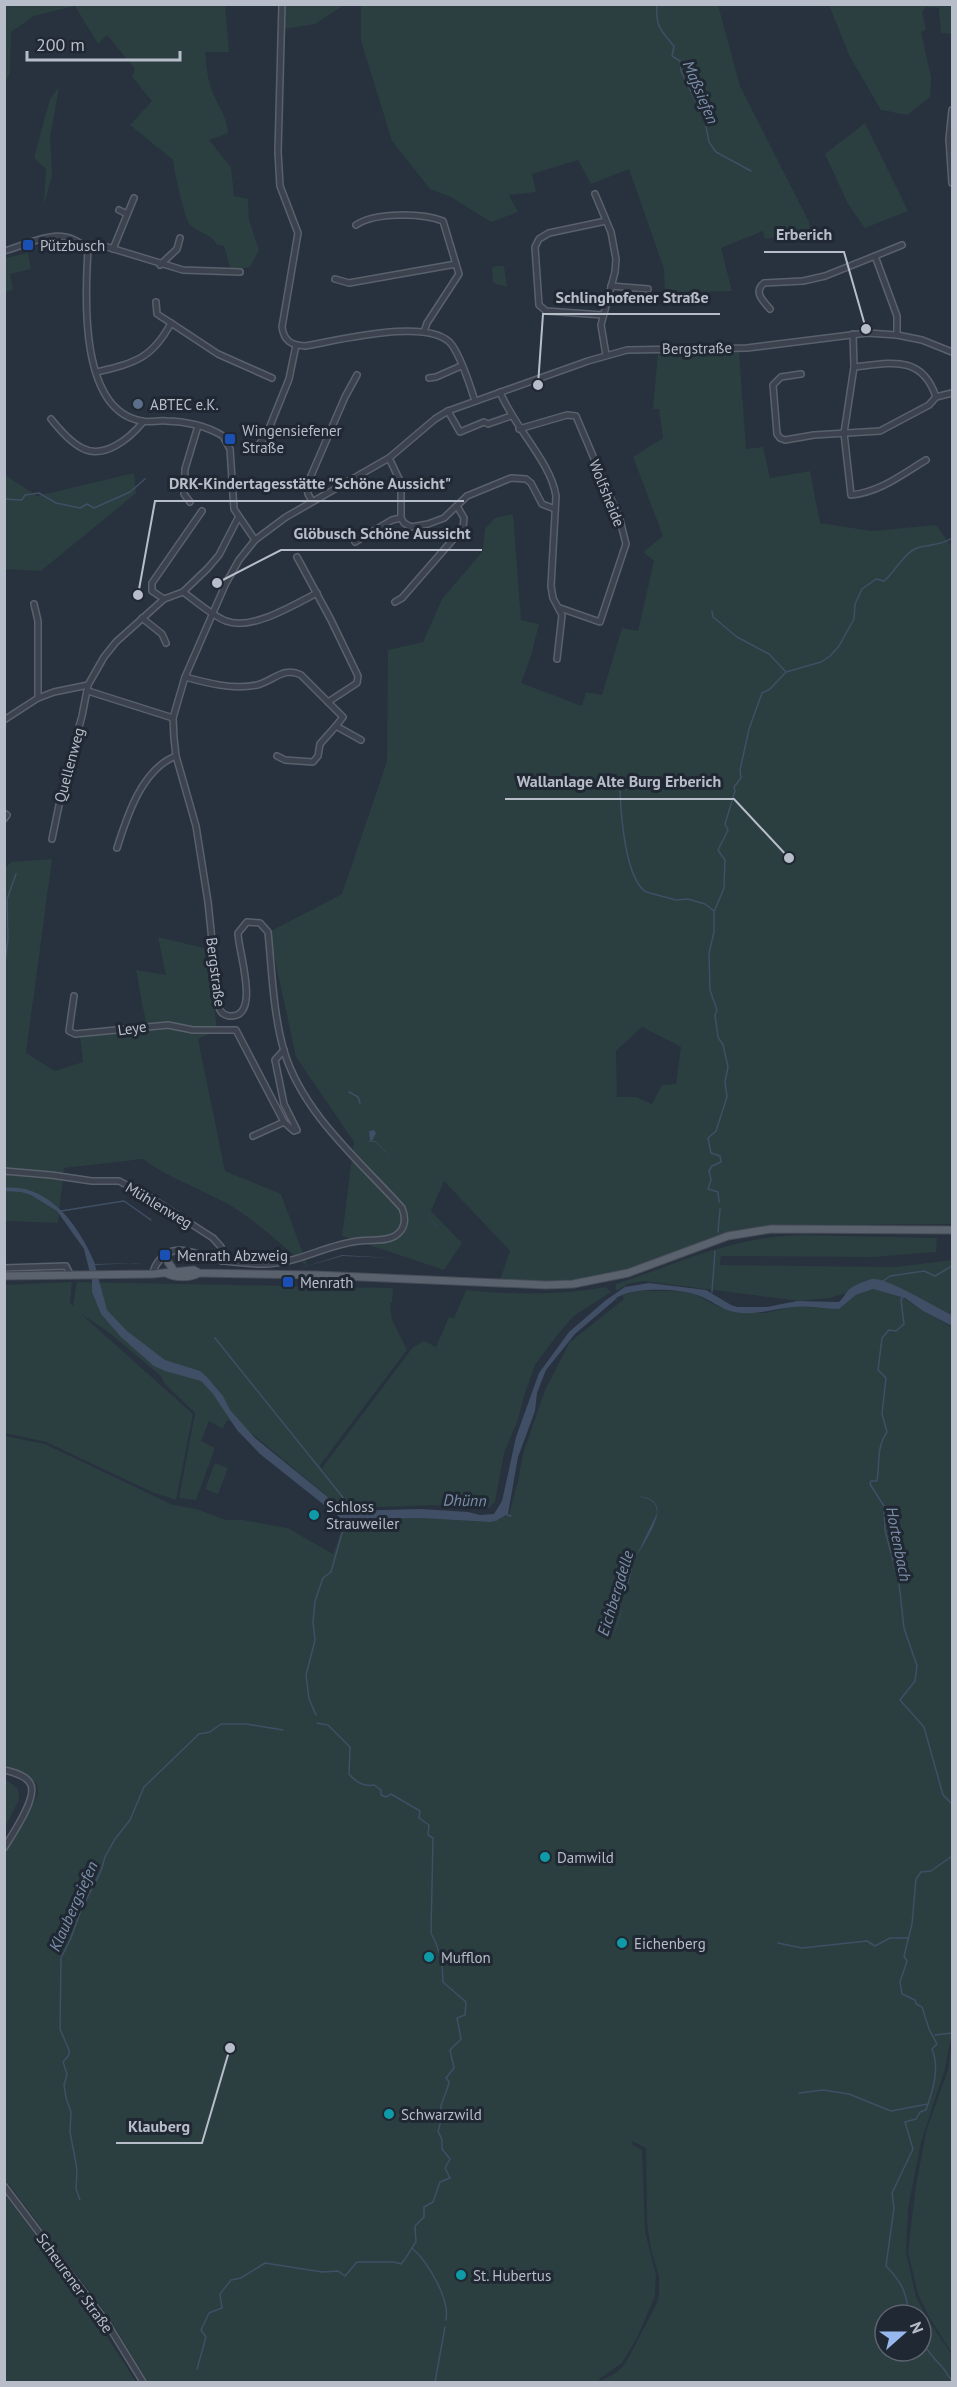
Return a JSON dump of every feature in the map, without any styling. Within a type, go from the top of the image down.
[{"type":"main road","points":[[4,1276],[153,1274],[194,1270],[199,1273],[315,1275],[546,1286],[607,1279],[651,1265],[714,1240],[771,1229],[952,1230]]},
{"type":"main road","points":[[167,1253],[168,1262],[174,1271]]},
{"type":"main road","points":[[166,1273],[174,1276],[194,1276],[199,1273]]},
{"type":"street","points":[[282,4],[278,152],[280,186],[298,233],[282,327],[283,336],[289,343],[305,346],[385,332],[424,332],[445,339],[452,345],[475,401]]},
{"type":"street","points":[[952,110],[949,139],[952,183]]},
{"type":"street","points":[[595,194],[614,243],[616,259],[603,315],[602,335],[606,355]]},
{"type":"street","points":[[113,249],[134,198]]},
{"type":"street","points":[[118,210],[127,214]]},
{"type":"street","points":[[356,225],[362,221],[395,215],[443,221],[459,274],[427,323],[424,332]]},
{"type":"street","points":[[603,315],[546,311],[539,305],[535,247],[539,239],[549,233],[606,221]]},
{"type":"street","points":[[4,251],[52,236],[74,238],[88,250]]},
{"type":"street","points":[[160,265],[177,249],[180,238]]},
{"type":"street","points":[[770,309],[759,295],[759,289],[764,283],[803,281],[825,276],[902,245]]},
{"type":"street","points":[[88,250],[99,246],[183,270],[240,272]]},
{"type":"street","points":[[88,250],[87,323],[90,349],[104,390],[115,408],[121,413],[143,422],[166,420],[198,426],[217,432],[227,441],[230,449],[232,499],[238,518],[255,540]]},
{"type":"street","points":[[875,256],[897,316],[897,335]]},
{"type":"street","points":[[335,279],[349,283],[456,264]]},
{"type":"street","points":[[611,286],[648,289]]},
{"type":"street","points":[[156,302],[157,314],[218,354],[272,378]]},
{"type":"street","points":[[97,372],[129,364],[148,354],[171,323]]},
{"type":"street","points":[[853,334],[854,367],[844,433],[851,495],[881,489],[926,460]]},
{"type":"street","name":"Bergstraße","points":[[167,1253],[185,1250],[222,1261],[263,1264],[292,1261],[347,1243],[390,1238],[401,1231],[404,1225],[402,1208],[317,1113],[298,1083],[284,1050],[277,1016],[268,932],[260,923],[252,920],[247,922],[238,933],[248,996],[244,1010],[239,1014],[227,1016],[222,1014],[219,1008],[210,919],[196,826],[176,756],[173,718],[185,677],[212,613],[239,560],[255,540],[312,501],[389,458],[435,419],[448,411],[606,355],[641,349],[747,348],[853,334],[897,335],[922,340],[952,352]]},
{"type":"street","points":[[260,443],[266,436],[289,379],[296,345]]},
{"type":"street","points":[[854,367],[893,363],[916,368],[928,378],[936,397]]},
{"type":"street","points":[[429,378],[461,366]]},
{"type":"street","points":[[801,374],[781,377],[773,385],[776,426],[780,438],[785,440],[880,431],[929,405],[936,397],[952,393]]},
{"type":"street","points":[[312,501],[307,485],[345,397],[357,375]]},
{"type":"street","points":[[500,392],[511,416],[552,480],[556,496],[551,586],[554,601],[562,615],[557,659]]},
{"type":"street","points":[[448,411],[460,432],[484,422],[488,424],[511,416]]},
{"type":"street","name":"Wolfsheide","points":[[519,429],[567,415],[576,416],[620,520],[626,544],[600,622],[560,608]]},
{"type":"street","points":[[51,419],[80,448],[88,451],[108,450],[134,433],[143,422]]},
{"type":"street","points":[[189,502],[184,494],[185,469],[198,426]]},
{"type":"street","points":[[389,458],[401,483],[401,518],[411,527],[444,518],[467,496],[507,479],[519,478],[531,483],[546,507],[555,509]]},
{"type":"street","points":[[395,602],[402,598],[463,528],[464,518],[457,506]]},
{"type":"street","points":[[202,511],[152,583],[152,591],[164,599],[183,592],[208,568],[230,536],[238,518]]},
{"type":"street","points":[[355,542],[392,520],[401,518]]},
{"type":"street","points":[[230,536],[237,539]]},
{"type":"street","points":[[297,557],[358,676],[357,683],[328,702]]},
{"type":"street","points":[[183,592],[223,620],[235,624],[246,624],[317,593]]},
{"type":"street","name":"Quellenweg","points":[[52,839],[88,688],[116,642],[164,599]]},
{"type":"street","points":[[34,604],[38,621],[38,698]]},
{"type":"street","points":[[142,618],[162,634],[165,643]]},
{"type":"street","points":[[185,677],[213,684],[248,686],[261,684],[284,672],[296,672],[343,717],[320,744],[318,756],[313,762],[285,760],[277,756]]},
{"type":"street","points":[[4,720],[38,698],[54,692],[88,688],[173,718]]},
{"type":"street","points":[[336,726],[361,740]]},
{"type":"street","points":[[117,848],[133,801],[163,761],[176,756]]},
{"type":"street","points":[[4,813],[7,815],[4,819]]},
{"type":"street","name":"Leye","points":[[74,996],[69,1031],[75,1034],[159,1025],[193,1030],[236,1030],[284,1122]]},
{"type":"street","points":[[253,1136],[284,1122],[294,1131],[297,1130],[284,1104],[276,1073],[274,1060],[284,1050]]},
{"type":"street","name":"Mühlenweg","points":[[4,1172],[92,1181],[119,1181],[148,1196],[213,1238],[221,1247],[222,1261]]},
{"type":"street","points":[[153,1274],[154,1268],[167,1253]]},
{"type":"street","points":[[4,1268],[66,1266],[70,1274]]},
{"type":"street","points":[[4,1770],[27,1780],[31,1784],[32,1792],[30,1802],[4,1848]]},
{"type":"street","name":"Scheurener Straße","points":[[4,2186],[105,2320],[143,2382]]},
{"type":"shaded area","points":[[285,4],[344,5],[315,24],[284,29]]},
{"type":"shaded area","points":[[5,5],[225,5],[229,52],[205,52],[210,85],[223,113],[228,133],[209,140],[231,167],[234,196],[248,199],[249,220],[259,250],[250,267],[231,271],[224,246],[217,245],[212,238],[190,225],[182,204],[173,160],[130,125],[152,101],[132,77],[135,69],[107,35],[98,44],[75,6],[34,16],[11,32],[10,73],[5,83]]},
{"type":"shaded area","points":[[361,5],[718,5],[740,86],[809,222],[810,231],[765,239],[763,231],[721,248],[732,291],[667,293],[664,269],[629,169],[591,184],[578,160],[532,174],[536,192],[509,195],[518,212],[491,222],[451,197],[430,189],[392,141],[361,41]]},
{"type":"shaded area","points":[[829,5],[952,5],[952,34],[941,33],[939,8],[926,7],[922,12],[926,30],[921,32],[931,77],[930,97],[907,115],[881,110],[850,57]]},
{"type":"shaded area","points":[[59,87],[50,137],[52,175],[44,205],[46,169],[34,158],[50,99]]},
{"type":"shaded area","points":[[865,123],[908,211],[865,228],[848,204],[825,154]]},
{"type":"shaded area","points":[[28,253],[31,269],[10,274],[13,290],[5,292],[5,258]]},
{"type":"shaded area","points":[[504,266],[507,287],[493,283],[492,268]]},
{"type":"shaded area","points":[[739,351],[746,449],[763,447],[770,478],[810,471],[820,523],[872,531],[936,525],[952,547],[952,1224],[768,1226],[710,1238],[630,1269],[598,1277],[551,1282],[500,1280],[510,1251],[444,1181],[431,1211],[462,1243],[444,1270],[342,1236],[354,1142],[296,1057],[269,932],[342,894],[387,761],[388,650],[423,642],[442,599],[483,551],[485,529],[495,518],[513,514],[521,620],[539,624],[521,683],[582,706],[586,692],[602,695],[622,628],[638,631],[654,561],[643,552],[663,536],[633,457],[663,438],[659,409],[653,409],[658,352]],"holes":[[[642,1027],[681,1047],[676,1084],[662,1085],[652,1104],[636,1097],[617,1097],[616,1051]]]},
{"type":"shaded area","points":[[134,473],[136,493],[41,571],[5,569],[5,475],[37,496]]},
{"type":"shaded area","points":[[52,859],[26,1053],[55,1071],[83,1062],[80,1036],[147,1029],[136,970],[166,975],[158,937],[208,949],[217,1031],[198,1039],[225,1171],[281,1194],[308,1267],[257,1224],[235,1209],[162,1172],[143,1159],[64,1168],[58,1223],[5,1221],[4,869],[11,862]]},
{"type":"shaded area","points":[[801,1235],[937,1238],[936,1252],[873,1257],[721,1256],[720,1265],[895,1267],[952,1260],[952,1315],[883,1282],[830,1298],[800,1301],[643,1281],[628,1284],[617,1291],[616,1289],[616,1284],[706,1252],[752,1241]]},
{"type":"shaded area","points":[[72,1282],[70,1302],[73,1306],[77,1282],[393,1288],[390,1303],[392,1320],[407,1350],[320,1465],[322,1468],[413,1347],[424,1341],[436,1347],[449,1317],[454,1318],[466,1290],[536,1293],[571,1292],[606,1287],[611,1292],[574,1316],[535,1365],[518,1420],[504,1453],[495,1502],[489,1508],[435,1505],[354,1508],[354,1511],[345,1511],[244,1427],[227,1420],[223,1429],[209,1421],[201,1441],[215,1448],[196,1500],[179,1498],[195,1413],[165,1384],[160,1375],[107,1331],[81,1314],[193,1414],[176,1500],[152,1492],[46,1442],[5,1433],[4,1285]]},
{"type":"shaded area","points":[[873,1289],[902,1297],[952,1327],[952,2040],[921,2142],[908,2209],[906,2252],[919,2303],[873,2303],[873,2363],[933,2363],[933,2327],[952,2355],[952,2382],[148,2382],[108,2316],[5,2179],[5,1852],[38,1794],[37,1784],[25,1774],[5,1765],[5,1436],[45,1444],[173,1505],[196,1509],[226,1520],[243,1520],[288,1528],[333,1554],[345,1520],[420,1518],[490,1522],[509,1514],[523,1454],[545,1390],[570,1342],[624,1299],[622,1295],[638,1291],[675,1291],[695,1294],[717,1306],[736,1312],[766,1313],[795,1306],[835,1309],[843,1306],[856,1295]],"holes":[[[632,2141],[646,2148],[647,2222],[651,2250],[659,2277],[659,2295],[625,2364],[616,2373],[600,2381],[599,2379],[622,2363],[637,2338],[655,2296],[656,2275],[645,2231],[642,2150],[633,2145]]]},
{"type":"shaded area","points":[[215,1463],[228,1468],[218,1494],[205,1489]]},
{"type":"shaded area","points":[[5,1779],[18,1789],[19,1800],[5,1827]]},
{"type":"shaded area","points":[[952,2042],[952,2353],[933,2323],[933,2303],[922,2303],[918,2294],[908,2252],[915,2192],[926,2131],[948,2070]]},
{"type":"shaded area","points":[[5,2195],[80,2294],[136,2382],[5,2382]]},
{"type":"water","points":[[374,1130],[376,1133],[372,1141],[376,1141],[395,1162],[376,1142],[365,1141],[370,1141],[369,1131]]},
{"type":"water","points":[[4,1188],[20,1188],[35,1193],[49,1200],[61,1210],[81,1236],[95,1264],[135,1263],[95,1265],[107,1310],[127,1331],[165,1360],[200,1371],[206,1376],[223,1396],[230,1410],[255,1438],[345,1511],[421,1509],[480,1515],[494,1514],[502,1501],[516,1437],[539,1373],[569,1332],[625,1287],[649,1283],[706,1290],[737,1307],[767,1307],[797,1301],[839,1302],[853,1287],[872,1279],[889,1283],[952,1315],[952,1326],[923,1311],[905,1298],[873,1289],[856,1295],[839,1309],[799,1307],[749,1313],[729,1311],[702,1297],[678,1291],[644,1290],[624,1294],[616,1298],[618,1302],[616,1299],[575,1334],[546,1370],[537,1393],[535,1411],[518,1457],[508,1514],[490,1522],[420,1518],[343,1520],[260,1454],[237,1430],[213,1394],[201,1381],[154,1366],[121,1337],[101,1314],[92,1292],[92,1281],[84,1249],[57,1211],[31,1195],[5,1191]]},
{"type":"water","points":[[342,1255],[393,1258],[342,1256],[297,1269]]},
{"type":"water","points":[[635,1494],[651,1500],[655,1502],[657,1507],[657,1513],[656,1507],[650,1500]]},
{"type":"water","points":[[657,1513],[652,1529],[636,1557]]},
{"type":"waterway","name":"Maßsiefen","points":[[657,4],[658,23],[662,32],[674,46],[672,56],[680,61],[681,71],[705,121],[709,142],[716,152],[751,171]]},
{"type":"waterway","points":[[4,499],[22,500],[25,495],[39,493],[56,503],[80,508],[87,504],[94,508],[130,492],[145,479]]},
{"type":"waterway","points":[[719,1202],[718,1192],[708,1189],[711,1180],[709,1171],[712,1166],[721,1162],[720,1156],[711,1153],[708,1138],[716,1131],[727,1097],[725,1082],[728,1067],[723,1045],[718,1037],[715,1015],[717,1010],[710,990],[709,953],[714,932],[714,912],[724,888],[725,860],[718,850],[728,830],[725,824],[735,791],[734,787],[741,778],[740,770],[749,729],[762,693],[770,689],[786,672],[821,662],[839,646],[854,619],[855,604],[862,589],[876,579],[884,581],[903,559],[917,548],[952,538]]},
{"type":"waterway","points":[[712,611],[713,617],[737,637],[769,654],[786,672]]},
{"type":"waterway","points":[[620,791],[625,845],[633,874],[639,885],[646,892],[676,900],[688,899],[705,904],[714,911]]},
{"type":"waterway","points":[[4,972],[8,938],[7,899],[16,874]]},
{"type":"waterway","points":[[349,1092],[358,1097],[360,1103]]},
{"type":"waterway","points":[[61,1211],[124,1201],[151,1220]]},
{"type":"waterway","points":[[718,1232],[720,1209]]},
{"type":"waterway","points":[[712,1292],[715,1251]]},
{"type":"waterway","points":[[882,1282],[890,1276],[924,1271],[935,1276],[952,1266]]},
{"type":"waterway","name":"Hortenbach","points":[[903,1297],[901,1300],[904,1324],[896,1331],[889,1330],[882,1338],[878,1370],[886,1378],[882,1414],[887,1432],[880,1450],[877,1481],[871,1481],[870,1484],[884,1506],[885,1530],[899,1583],[904,1628],[917,1666],[915,1681],[900,1700],[924,1727],[943,1795],[952,1804]]},
{"type":"waterway","points":[[215,1338],[353,1510]]},
{"type":"waterway","points":[[507,1515],[511,1516]]},
{"type":"waterway","points":[[316,1715],[309,1699],[306,1675],[315,1640],[313,1622],[315,1601],[323,1578],[331,1572],[346,1519]]},
{"type":"waterway","name":"Eichbergdelle","points":[[627,1587],[632,1565]]},
{"type":"waterway","points":[[197,2369],[206,2337],[201,2330],[209,2313],[222,2308],[220,2294],[231,2280],[241,2278],[265,2263],[322,2272],[338,2271],[345,2276],[357,2262],[401,2264],[416,2242],[415,2226],[424,2217],[424,2207],[433,2202],[440,2182],[450,2178],[445,2168],[450,2159],[442,2149],[442,2140],[438,2131],[441,2106],[449,2082],[446,2078],[454,2068],[450,2050],[461,2039],[457,2018],[465,2015],[466,2002],[443,1982],[440,1957],[431,1933],[433,1838],[428,1835],[429,1825],[419,1818],[420,1811],[391,1794],[386,1797],[381,1795],[381,1790],[374,1785],[363,1784],[351,1777],[349,1774],[350,1747],[328,1725],[317,1723]]},
{"type":"waterway","name":"Klaubergsiefen","points":[[80,2200],[76,2189],[77,2169],[70,2132],[71,2112],[64,2085],[67,2074],[63,2062],[69,2055],[69,2050],[60,2029],[61,1958],[81,1910],[101,1871],[105,1857],[130,1820],[144,1787],[199,1734],[210,1732],[221,1724],[246,1724],[283,1730]]},
{"type":"waterway","points":[[907,2303],[903,2288],[886,2266],[894,2208],[892,2193],[913,2149],[905,2122],[916,2119],[920,2112],[926,2110],[931,2095],[935,2079],[932,2049],[937,2044],[922,2007],[916,2004],[915,2000],[902,1994],[900,1982],[907,1961],[904,1956],[912,1924],[916,1879],[921,1872],[931,1871],[952,1856]]},
{"type":"waterway","points":[[778,1943],[802,1948],[867,1941],[875,1946],[890,1938],[908,1938]]},
{"type":"waterway","name":"Hortenbach","points":[[935,2035],[952,2033]]},
{"type":"waterway","points":[[799,2093],[823,2090],[849,2094],[891,2111],[928,2104]]},
{"type":"waterway","points":[[412,2248],[425,2262],[436,2281],[445,2302],[446,2320]]},
{"type":"waterway","points":[[435,2382],[445,2327]]},
{"type":"waterway","points":[[933,2356],[952,2380]]},
{"type":"place","name":"Pützbusch","points":[[28,245]]},
{"type":"place","name":"Erberich","points":[[866,329]]},
{"type":"place","name":"Schlinghofener Straße","points":[[538,385]]},
{"type":"place","name":"ABTEC e.K.","points":[[138,404]]},
{"type":"place","name":"Wingensiefener Straße","points":[[230,439]]},
{"type":"place","name":"Glöbusch Schöne Aussicht","points":[[217,583]]},
{"type":"place","name":"DRK-Kindertagesstätte \"Schöne Aussicht\"","points":[[138,595]]},
{"type":"place","name":"Wallanlage Alte Burg Erberich","points":[[789,858]]},
{"type":"place","name":"Menrath Abzweig","points":[[165,1255]]},
{"type":"place","name":"Menrath","points":[[288,1282]]},
{"type":"place","name":"Schloss Strauweiler","points":[[314,1515]]},
{"type":"place","name":"Damwild","points":[[545,1857]]},
{"type":"place","name":"Eichenberg","points":[[622,1943]]},
{"type":"place","name":"Mufflon","points":[[429,1957]]},
{"type":"place","name":"Klauberg","points":[[230,2048]]},
{"type":"place","name":"Schwarzwild","points":[[389,2114]]},
{"type":"place","name":"St. Hubertus","points":[[461,2275]]},
{"type":"water label","name":"Dhünn","points":[[465,1500]]}]
